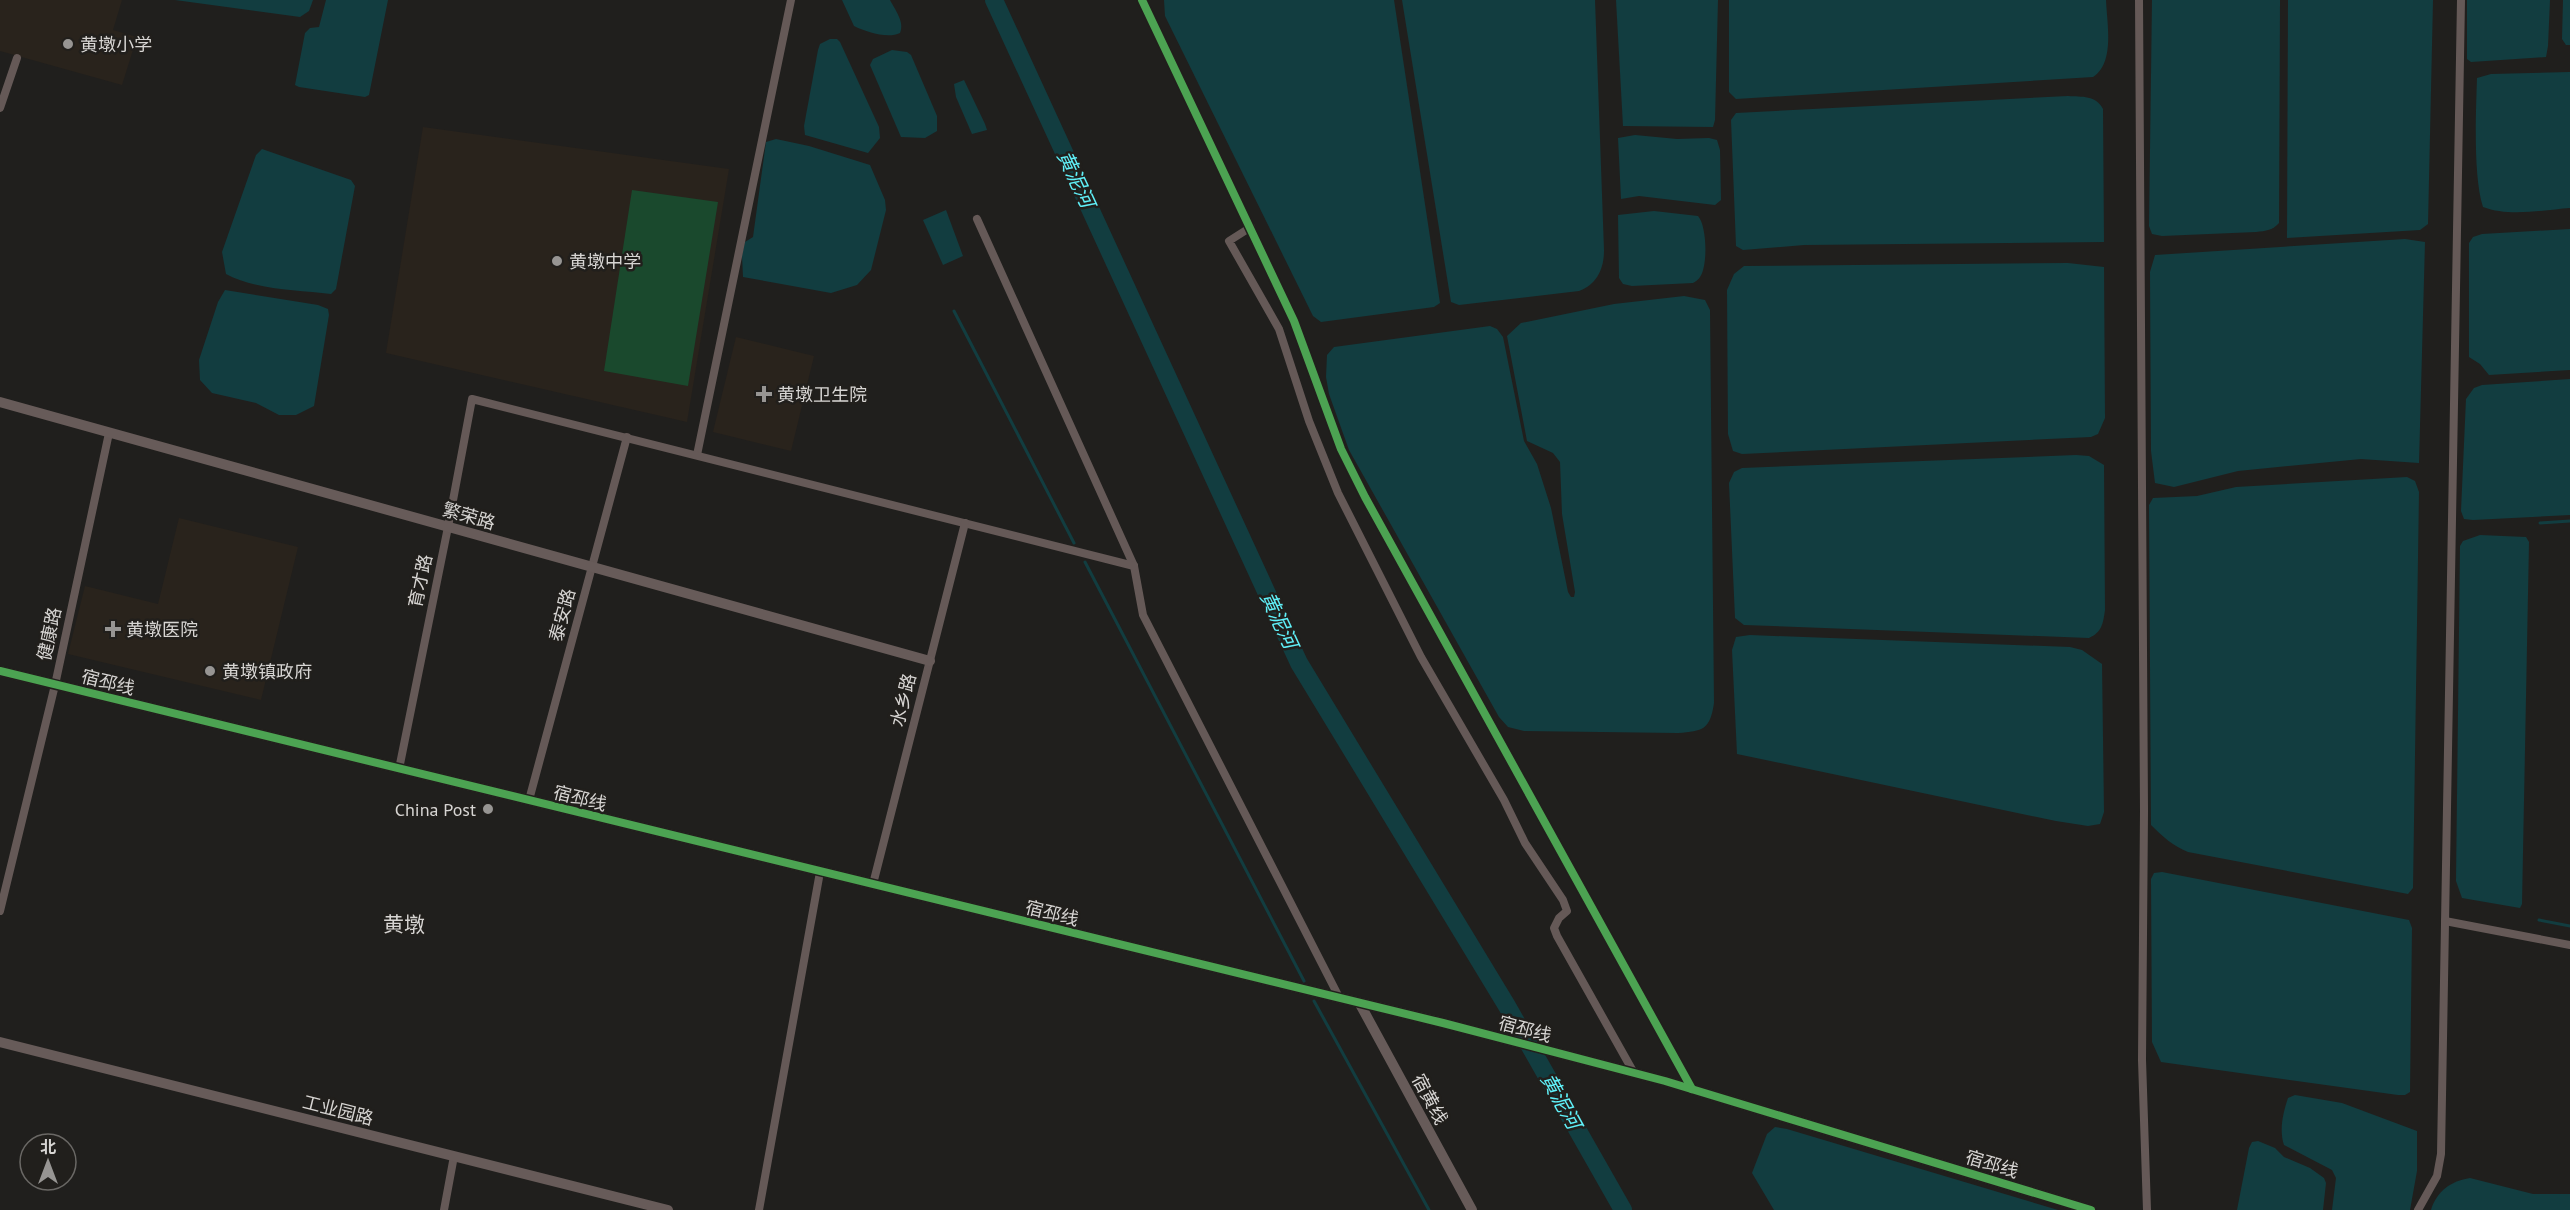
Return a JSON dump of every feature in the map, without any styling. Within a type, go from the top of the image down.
[{"type":"street","points":[[697,455],[791,0]]},
{"type":"street","points":[[1142,0],[1294,321],[1341,449],[1365,497],[1692,1089]]},
{"type":"street","points":[[2139,0],[2144,799],[2142,1060],[2147,1210]]},
{"type":"street","points":[[2418,1210],[2437,1176],[2441,1154],[2461,0]]},
{"type":"street","points":[[0,108],[17,58]]},
{"type":"street","points":[[977,219],[1134,566],[1143,615],[1340,999]]},
{"type":"street","points":[[1251,227],[1229,241],[1279,329],[1309,421],[1338,493],[1421,657],[1504,800],[1526,843],[1563,900],[1567,911],[1559,918],[1554,928],[1557,936],[1634,1073]]},
{"type":"street","points":[[1279,329],[1294,321]]},
{"type":"street","name":"育才路","points":[[399,769],[472,399],[627,437]]},
{"type":"street","name":"繁荣路","points":[[0,402],[930,661]]},
{"type":"street","name":"健康路","points":[[0,911],[55,685],[109,433]]},
{"type":"street","points":[[627,437],[1134,566]]},
{"type":"street","name":"泰安路","points":[[529,801],[627,437]]},
{"type":"street","name":"水乡路","points":[[873,884],[965,524]]},
{"type":"street","name":"宿邳线","points":[[0,671],[1488,1035],[1692,1089],[2091,1210]]},
{"type":"street","points":[[759,1210],[820,872]]},
{"type":"street","points":[[2445,921],[2570,945]]},
{"type":"street","name":"宿黄线","points":[[1360,1004],[1472,1210]]},
{"type":"street","name":"工业园路","points":[[0,1042],[668,1210]]},
{"type":"street","points":[[444,1210],[454,1156]]},
{"type":"shaded area","name":"黄墩小学","points":[[0,0],[122,0],[113,30],[137,37],[122,85],[0,51]]},
{"type":"shaded area","name":"黄墩中学","points":[[423,127],[729,169],[687,422],[386,353]]},
{"type":"shaded area","name":"黄墩卫生院","points":[[736,337],[814,356],[791,451],[713,432]]},
{"type":"shaded area","points":[[179,518],[298,547],[261,700],[68,654],[85,586],[158,604]]},
{"type":"green space","points":[[632,190],[718,202],[688,386],[604,371]]},
{"type":"water","points":[[175,0],[313,0],[309,11],[300,17]]},
{"type":"water","points":[[326,0],[388,0],[369,95],[365,97],[295,85],[305,33],[310,28],[319,27]]},
{"type":"water","points":[[842,0],[890,0],[900,20],[900,33],[883,35],[854,26]]},
{"type":"water","points":[[1164,0],[1394,0],[1440,303],[1434,307],[1321,322],[1313,316],[1165,16]]},
{"type":"water","points":[[1402,0],[1595,0],[1604,250],[1603,263],[1598,275],[1585,288],[1579,291],[1459,305],[1451,302]]},
{"type":"water","points":[[1616,0],[1718,0],[1713,127],[1623,126]]},
{"type":"water","points":[[1729,0],[2106,0],[2107,53],[2100,71],[2093,77],[1736,99],[1729,92]]},
{"type":"water","points":[[2152,0],[2280,0],[2279,223],[2272,229],[2256,232],[2162,236],[2152,234],[2149,226]]},
{"type":"water","points":[[2288,0],[2433,0],[2428,224],[2420,230],[2287,238]]},
{"type":"water","points":[[2467,0],[2550,0],[2546,57],[2471,62],[2467,59]]},
{"type":"water","points":[[2563,0],[2570,0],[2570,45],[2566,45],[2562,39]]},
{"type":"water","points":[[830,39],[837,39],[840,42],[879,127],[880,138],[868,153],[805,135],[804,126],[818,50],[820,44]]},
{"type":"water","points":[[892,50],[907,52],[911,55],[937,116],[937,131],[925,138],[901,137],[870,65],[873,59]]},
{"type":"water","points":[[2570,72],[2570,208],[2504,212],[2483,207],[2476,162],[2477,78],[2491,74]]},
{"type":"water","points":[[964,80],[987,130],[972,134],[956,97],[954,84]]},
{"type":"water","points":[[2068,96],[2093,99],[2103,109],[2104,242],[1804,245],[1743,250],[1736,246],[1731,120],[1736,113]]},
{"type":"water","points":[[1635,135],[1717,140],[1720,150],[1721,200],[1715,205],[1639,196],[1621,199],[1618,138]]},
{"type":"water","points":[[776,139],[809,146],[870,165],[885,200],[886,210],[871,270],[857,285],[831,293],[743,277],[742,255],[745,242],[753,237],[766,142]]},
{"type":"water","points":[[262,149],[351,180],[355,186],[336,289],[331,294],[263,286],[226,274],[222,252],[256,155]]},
{"type":"water","points":[[946,210],[963,256],[943,265],[923,220]]},
{"type":"water","points":[[1654,211],[1698,216],[1701,221],[1705,237],[1703,272],[1693,283],[1632,286],[1623,284],[1619,278],[1618,215]]},
{"type":"water","points":[[2570,229],[2570,370],[2489,375],[2480,364],[2469,357],[2469,243],[2473,237],[2482,234]]},
{"type":"water","points":[[2405,239],[2425,242],[2419,463],[2361,459],[2238,471],[2174,487],[2155,483],[2151,451],[2150,272],[2155,255]]},
{"type":"water","points":[[2068,263],[2104,267],[2105,418],[2098,434],[2091,437],[1742,454],[1733,451],[1728,434],[1727,290],[1734,274],[1744,266]]},
{"type":"water","points":[[225,290],[318,305],[328,309],[329,315],[314,406],[296,415],[279,415],[256,403],[212,393],[200,380],[199,360],[218,302]]},
{"type":"water","points":[[1684,296],[1705,300],[1710,310],[1714,703],[1710,719],[1699,730],[1678,733],[1524,731],[1508,727],[1499,717],[1349,450],[1329,394],[1326,377],[1327,355],[1334,347],[1490,326],[1497,329],[1503,337],[1524,441],[1537,464],[1551,508],[1568,592],[1571,597],[1574,597],[1562,514],[1560,462],[1553,453],[1527,441],[1507,336],[1521,323],[1614,304]]},
{"type":"water","points":[[2570,379],[2570,515],[2464,519],[2461,511],[2466,399],[2474,388],[2482,385]]},
{"type":"water","points":[[2089,456],[2104,465],[2105,610],[2101,627],[2089,638],[1744,625],[1735,618],[1729,483],[1734,472],[1742,468]]},
{"type":"water","points":[[2407,477],[2415,481],[2419,492],[2413,888],[2408,894],[2188,852],[2177,847],[2151,825],[2149,505],[2153,498],[2197,496],[2236,487]]},
{"type":"water","points":[[2480,535],[2526,537],[2529,542],[2522,904],[2520,908],[2462,898],[2456,881],[2460,546],[2463,541]]},
{"type":"water","points":[[1750,635],[2070,647],[2082,650],[2102,664],[2104,812],[2100,824],[2088,826],[2056,821],[1737,754],[1732,650],[1736,637]]},
{"type":"water","points":[[2162,872],[2409,920],[2412,928],[2410,1092],[2398,1095],[2161,1062],[2152,1042],[2151,879],[2154,873]]},
{"type":"water","points":[[2295,1095],[2342,1103],[2417,1131],[2417,1171],[2410,1210],[2332,1210],[2336,1178],[2332,1170],[2284,1145],[2283,1116],[2288,1098]]},
{"type":"water","points":[[1775,1127],[2058,1210],[1774,1210],[1752,1173],[1767,1134]]},
{"type":"water","points":[[2258,1141],[2275,1148],[2284,1157],[2310,1168],[2324,1178],[2326,1183],[2323,1210],[2237,1210],[2249,1148],[2252,1142]]},
{"type":"water","points":[[2470,1178],[2533,1194],[2570,1194],[2570,1210],[2431,1210],[2441,1192],[2451,1184]]},
{"type":"waterway","name":"黄泥河","points":[[994,0],[1299,663],[1507,1006],[1623,1210]]},
{"type":"waterway","points":[[954,311],[1074,543]]},
{"type":"waterway","points":[[2540,523],[2570,521]]},
{"type":"waterway","points":[[1085,562],[1304,981]]},
{"type":"waterway","points":[[2539,920],[2570,926]]},
{"type":"waterway","points":[[1314,1001],[1429,1210]]},
{"type":"cycle path","points":[[1142,0],[1294,321],[1341,449],[1365,497],[1692,1089]]},
{"type":"cycle path","points":[[0,671],[1443,1023],[1665,1081],[2091,1210]]},
{"type":"place","name":"黄墩小学","points":[[68,44]]},
{"type":"place","name":"黄墩中学","points":[[557,261]]},
{"type":"place","name":"黄墩卫生院","points":[[764,394]]},
{"type":"place","name":"黄墩医院","points":[[113,629]]},
{"type":"place","name":"黄墩镇政府","points":[[210,671]]},
{"type":"place","name":"China Post","points":[[488,809]]},
{"type":"district","name":"黄墩","points":[[404,924]]}]
